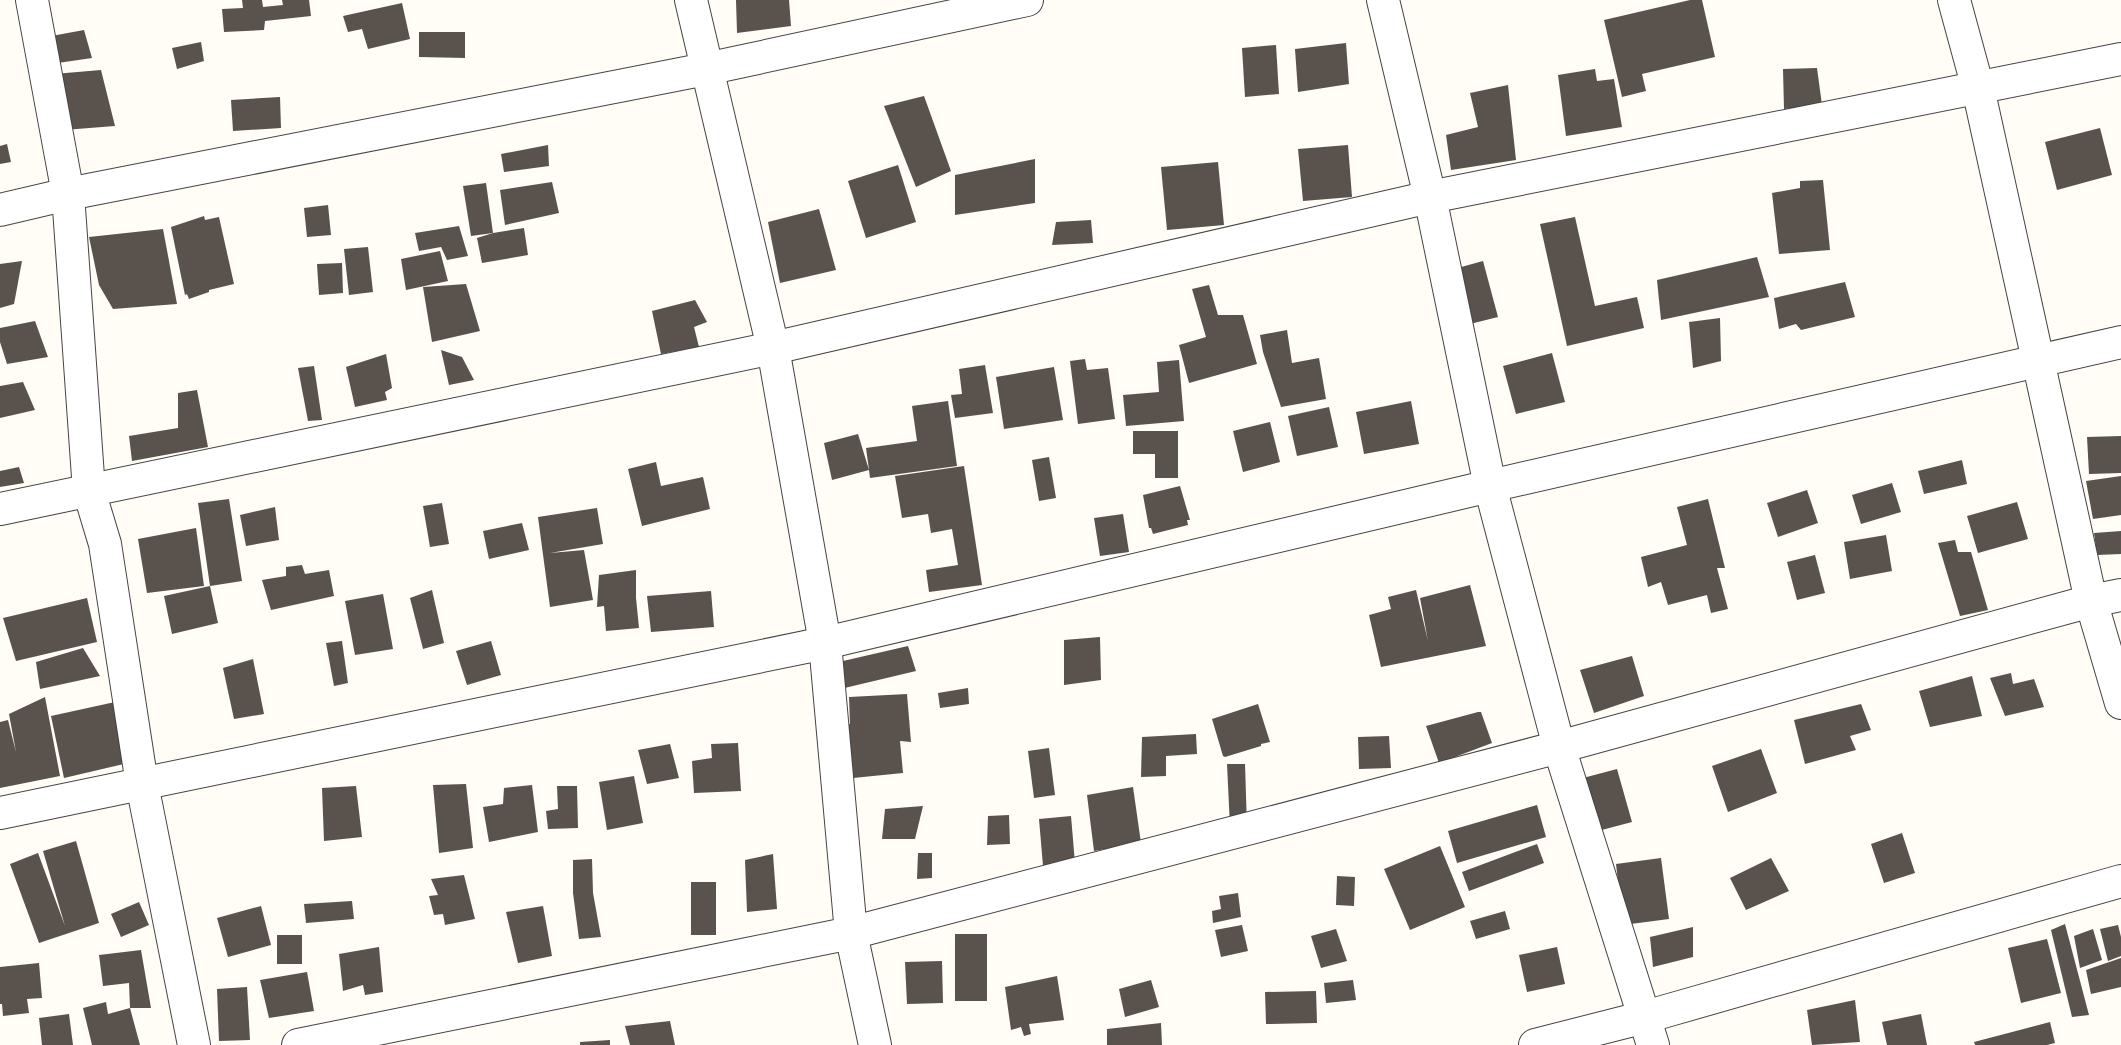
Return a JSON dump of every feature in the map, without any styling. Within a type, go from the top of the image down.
[{"type":"street","points":[[32,0],[68,194],[89,491],[105,544],[142,783],[194,1045]]},
{"type":"street","points":[[691,0],[773,348],[825,643],[851,933],[875,1045]]},
{"type":"street","points":[[0,210],[68,194],[706,69],[1028,0]]},
{"type":"street","points":[[1383,0],[1430,197],[1490,486],[1559,747],[1649,1031]]},
{"type":"street","points":[[1954,0],[1978,88],[2091,602],[2121,703]]},
{"type":"street","points":[[0,509],[773,348],[1430,197],[2121,59]]},
{"type":"street","points":[[0,813],[825,643],[1490,486],[2038,359],[2121,342]]},
{"type":"street","points":[[298,1045],[851,933],[1559,747],[2121,595]]},
{"type":"street","points":[[1535,1045],[1649,1031],[2121,881]]},
{"type":"building","points":[[242,0],[262,0],[263,7],[283,5],[282,0],[309,0],[311,16],[265,21],[264,30],[224,32],[222,9],[243,8]]},
{"type":"building","points":[[736,0],[789,0],[791,26],[737,33]]},
{"type":"building","points":[[1690,0],[1702,0],[1715,57],[1642,74],[1646,91],[1622,97],[1604,20]]},
{"type":"building","points":[[402,3],[410,39],[368,49],[362,29],[348,32],[343,16]]},
{"type":"building","points":[[84,30],[92,58],[44,65],[46,37]]},
{"type":"building","points":[[419,32],[465,32],[465,58],[419,57]]},
{"type":"building","points":[[201,42],[204,61],[177,69],[172,48]]},
{"type":"building","points":[[1346,43],[1349,84],[1298,92],[1295,49]]},
{"type":"building","points":[[1276,45],[1279,94],[1245,97],[1242,48]]},
{"type":"building","points":[[1817,68],[1822,105],[1784,109],[1783,69]]},
{"type":"building","points":[[1595,69],[1597,81],[1614,79],[1622,127],[1566,136],[1558,75]]},
{"type":"building","points":[[101,70],[115,126],[64,130],[54,74]]},
{"type":"building","points":[[1508,85],[1516,160],[1451,170],[1446,135],[1478,127],[1470,93]]},
{"type":"building","points":[[924,96],[951,171],[916,187],[884,106]]},
{"type":"building","points":[[280,97],[281,128],[233,131],[231,100]]},
{"type":"building","points":[[2100,128],[2112,175],[2057,190],[2045,142]]},
{"type":"building","points":[[7,144],[11,162],[0,164],[0,146]]},
{"type":"building","points":[[548,145],[549,166],[504,172],[501,154]]},
{"type":"building","points":[[1348,145],[1352,197],[1303,201],[1298,149]]},
{"type":"building","points":[[1035,159],[1035,203],[955,215],[955,175]]},
{"type":"building","points":[[1218,162],[1224,225],[1167,230],[1161,167]]},
{"type":"building","points":[[898,165],[916,222],[866,238],[848,181]]},
{"type":"building","points":[[1823,180],[1830,250],[1779,254],[1772,193],[1800,188],[1800,181]]},
{"type":"building","points":[[552,182],[559,213],[505,225],[500,190]]},
{"type":"building","points":[[486,183],[493,233],[471,236],[463,186]]},
{"type":"building","points":[[328,205],[331,235],[307,237],[304,208]]},
{"type":"building","points":[[819,209],[836,270],[780,283],[768,222]]},
{"type":"building","points":[[204,216],[205,220],[219,217],[234,284],[209,290],[209,292],[189,299],[187,294],[185,295],[171,227]]},
{"type":"building","points":[[1575,217],[1595,306],[1637,297],[1644,328],[1567,346],[1540,224]]},
{"type":"building","points":[[1091,220],[1093,243],[1052,245],[1056,222]]},
{"type":"building","points":[[459,226],[468,256],[447,260],[441,247],[419,251],[415,233]]},
{"type":"building","points":[[524,228],[528,255],[482,263],[477,238]]},
{"type":"building","points":[[163,229],[177,304],[113,309],[99,285],[89,237]]},
{"type":"building","points":[[368,247],[373,292],[349,295],[344,249]]},
{"type":"building","points":[[440,251],[448,281],[406,290],[401,259]]},
{"type":"building","points":[[1757,257],[1769,297],[1661,320],[1657,280]]},
{"type":"building","points":[[22,261],[14,304],[0,308],[0,264]]},
{"type":"building","points":[[1483,261],[1498,317],[1470,324],[1454,269]]},
{"type":"building","points":[[342,263],[343,293],[319,295],[317,264]]},
{"type":"building","points":[[1845,282],[1855,317],[1801,330],[1796,324],[1779,329],[1774,298]]},
{"type":"building","points":[[466,284],[480,331],[432,342],[423,287]]},
{"type":"building","points":[[1209,285],[1218,315],[1243,315],[1257,364],[1189,383],[1179,345],[1206,337],[1192,289]]},
{"type":"building","points":[[695,300],[707,322],[694,327],[699,347],[661,354],[652,311]]},
{"type":"building","points":[[1720,318],[1721,361],[1693,368],[1689,322]]},
{"type":"building","points":[[35,321],[48,357],[7,364],[0,342],[0,328]]},
{"type":"building","points":[[1287,330],[1292,363],[1319,358],[1326,399],[1281,407],[1263,352],[1260,335]]},
{"type":"building","points":[[441,350],[462,357],[474,380],[449,385]]},
{"type":"building","points":[[1552,353],[1565,402],[1516,414],[1503,366]]},
{"type":"building","points":[[386,354],[392,388],[385,392],[387,400],[355,407],[346,367]]},
{"type":"building","points":[[1085,359],[1087,370],[1108,368],[1115,419],[1078,424],[1070,361]]},
{"type":"building","points":[[1179,360],[1184,421],[1126,426],[1123,395],[1159,392],[1157,362]]},
{"type":"building","points":[[985,365],[993,413],[955,418],[951,395],[962,394],[959,369]]},
{"type":"building","points":[[314,366],[322,420],[308,421],[298,368]]},
{"type":"building","points":[[1054,367],[1063,420],[1004,429],[996,377]]},
{"type":"building","points":[[23,382],[35,410],[0,418],[0,386]]},
{"type":"building","points":[[197,390],[208,447],[132,461],[129,436],[178,428],[178,393]]},
{"type":"building","points":[[948,401],[957,466],[870,478],[866,448],[917,441],[912,406]]},
{"type":"building","points":[[1411,401],[1419,444],[1364,454],[1356,412]]},
{"type":"building","points":[[1329,407],[1338,447],[1297,456],[1288,416]]},
{"type":"building","points":[[1270,422],[1280,462],[1243,472],[1233,431]]},
{"type":"building","points":[[1133,431],[1178,431],[1178,478],[1155,478],[1155,454],[1133,454]]},
{"type":"building","points":[[858,434],[869,470],[832,480],[824,443]]},
{"type":"building","points":[[2121,436],[2121,473],[2089,474],[2087,437]]},
{"type":"building","points":[[1049,457],[1056,498],[1039,501],[1032,460]]},
{"type":"building","points":[[1962,460],[1967,484],[1924,494],[1918,471]]},
{"type":"building","points":[[656,462],[661,486],[703,477],[710,509],[642,526],[628,469]]},
{"type":"building","points":[[964,466],[982,585],[929,592],[926,570],[958,565],[952,529],[931,533],[928,514],[902,518],[895,476]]},
{"type":"building","points":[[19,467],[24,483],[0,487],[0,471]]},
{"type":"building","points":[[2121,476],[2121,515],[2093,519],[2086,481]]},
{"type":"building","points":[[1892,483],[1901,512],[1861,524],[1852,495]]},
{"type":"building","points":[[1180,486],[1190,520],[1187,520],[1188,525],[1153,534],[1149,528],[1143,495]]},
{"type":"building","points":[[1807,490],[1818,523],[1778,537],[1767,503]]},
{"type":"building","points":[[229,499],[242,581],[210,586],[198,503]]},
{"type":"building","points":[[1708,499],[1725,568],[1717,568],[1728,609],[1711,613],[1707,595],[1668,605],[1661,582],[1648,587],[1641,557],[1687,545],[1677,507]]},
{"type":"building","points":[[2017,502],[2028,539],[1978,553],[1967,516]]},
{"type":"building","points":[[442,503],[449,544],[430,547],[423,506]]},
{"type":"building","points":[[275,507],[279,540],[246,546],[240,515]]},
{"type":"building","points":[[597,508],[603,544],[550,553],[584,550],[593,600],[550,607],[538,517]]},
{"type":"building","points":[[1123,514],[1129,552],[1100,556],[1094,518]]},
{"type":"building","points":[[522,523],[529,550],[489,559],[483,531]]},
{"type":"building","points":[[196,528],[204,586],[147,593],[138,539]]},
{"type":"building","points":[[2121,531],[2121,554],[2097,555],[2094,533]]},
{"type":"building","points":[[1886,535],[1892,571],[1850,579],[1844,542]]},
{"type":"building","points":[[1955,540],[1958,552],[1971,552],[1988,610],[1960,616],[1938,543]]},
{"type":"building","points":[[1815,555],[1825,593],[1797,600],[1787,562]]},
{"type":"building","points":[[302,565],[305,574],[329,570],[334,596],[271,610],[262,580],[286,576],[286,567]]},
{"type":"building","points":[[636,570],[639,628],[606,631],[604,606],[597,607],[599,575]]},
{"type":"building","points":[[1470,585],[1486,646],[1381,667],[1369,615],[1391,609],[1388,597],[1416,590],[1428,641],[1420,598]]},
{"type":"building","points":[[210,586],[218,623],[172,634],[164,596]]},
{"type":"building","points":[[432,590],[444,643],[423,649],[410,598]]},
{"type":"building","points":[[711,591],[714,627],[651,632],[647,596]]},
{"type":"building","points":[[383,594],[393,649],[355,655],[345,601]]},
{"type":"building","points":[[87,598],[97,642],[16,661],[3,618]]},
{"type":"building","points":[[1100,637],[1101,680],[1064,685],[1064,640]]},
{"type":"building","points":[[342,641],[348,683],[334,686],[326,643]]},
{"type":"building","points":[[491,641],[501,675],[467,685],[456,651]]},
{"type":"building","points":[[908,646],[916,671],[832,691],[830,664]]},
{"type":"building","points":[[83,648],[100,676],[40,689],[36,662]]},
{"type":"building","points":[[1632,656],[1644,696],[1594,713],[1580,670]]},
{"type":"building","points":[[253,659],[264,714],[234,719],[223,668]]},
{"type":"building","points":[[2011,673],[2013,684],[2034,679],[2044,707],[2005,716],[1990,678]]},
{"type":"building","points":[[1972,676],[1982,716],[1930,727],[1919,691]]},
{"type":"building","points":[[968,688],[969,704],[940,708],[938,693]]},
{"type":"building","points":[[907,694],[911,742],[900,741],[903,773],[843,779],[837,725],[850,724],[849,697]]},
{"type":"building","points":[[45,697],[60,776],[0,788],[0,722],[8,720],[16,752],[9,714]]},
{"type":"building","points":[[115,702],[128,763],[64,778],[51,716]]},
{"type":"building","points":[[1258,704],[1270,742],[1223,756],[1212,719]]},
{"type":"building","points":[[1861,704],[1871,730],[1850,736],[1856,750],[1805,764],[1794,720]]},
{"type":"building","points":[[1481,712],[1492,743],[1439,763],[1426,726]]},
{"type":"building","points":[[1196,734],[1197,754],[1166,756],[1166,776],[1141,777],[1142,737]]},
{"type":"building","points":[[1389,736],[1391,768],[1359,769],[1358,737]]},
{"type":"building","points":[[738,743],[741,791],[694,793],[692,761],[712,758],[711,744]]},
{"type":"building","points":[[670,744],[679,778],[647,784],[638,750]]},
{"type":"building","points":[[1049,748],[1055,795],[1034,798],[1028,751]]},
{"type":"building","points":[[1761,749],[1777,793],[1728,812],[1712,766]]},
{"type":"building","points":[[1227,764],[1245,764],[1247,827],[1230,827]]},
{"type":"building","points":[[1617,769],[1632,822],[1598,831],[1583,778]]},
{"type":"building","points":[[634,776],[643,823],[607,830],[599,782]]},
{"type":"building","points":[[466,784],[473,848],[439,853],[433,785]]},
{"type":"building","points":[[532,785],[538,832],[489,842],[483,807],[503,804],[504,788]]},
{"type":"building","points":[[356,786],[362,837],[324,841],[322,788]]},
{"type":"building","points":[[557,786],[577,786],[578,828],[548,829],[546,811],[558,809]]},
{"type":"building","points":[[1133,787],[1141,843],[1094,851],[1087,795]]},
{"type":"building","points":[[1537,805],[1546,837],[1457,863],[1448,831]]},
{"type":"building","points":[[923,806],[915,839],[882,839],[885,809]]},
{"type":"building","points":[[1009,815],[1010,844],[987,845],[988,816]]},
{"type":"building","points":[[1071,816],[1075,863],[1043,866],[1039,819]]},
{"type":"building","points":[[1902,833],[1915,873],[1884,883],[1871,844]]},
{"type":"building","points":[[76,841],[99,923],[39,943],[10,864],[38,853],[65,926],[43,851]]},
{"type":"building","points":[[1537,844],[1544,863],[1469,891],[1462,872]]},
{"type":"building","points":[[1440,846],[1465,907],[1410,930],[1384,869]]},
{"type":"building","points":[[918,853],[932,853],[932,878],[917,879]]},
{"type":"building","points":[[773,854],[777,909],[747,912],[745,860]]},
{"type":"building","points":[[1661,858],[1669,919],[1623,925],[1616,864]]},
{"type":"building","points":[[1771,858],[1789,891],[1746,910],[1730,878]]},
{"type":"building","points":[[592,859],[593,893],[601,937],[579,939],[573,893],[573,860]]},
{"type":"building","points":[[464,875],[475,919],[445,925],[443,914],[434,915],[429,896],[438,895],[431,879]]},
{"type":"building","points":[[1337,876],[1355,877],[1354,906],[1336,905]]},
{"type":"building","points":[[691,882],[716,882],[716,935],[691,935]]},
{"type":"building","points":[[1238,893],[1241,917],[1213,923],[1212,911],[1221,909],[1219,896]]},
{"type":"building","points":[[352,901],[354,919],[306,923],[304,904]]},
{"type":"building","points":[[139,902],[149,925],[121,937],[111,914]]},
{"type":"building","points":[[261,906],[271,945],[228,957],[217,918]]},
{"type":"building","points":[[543,906],[552,956],[518,963],[506,912]]},
{"type":"building","points":[[1505,911],[1510,929],[1476,939],[1470,921]]},
{"type":"building","points":[[2065,924],[2089,1015],[2072,1017],[2051,930]]},
{"type":"building","points":[[1242,925],[1248,951],[1221,957],[1215,930]]},
{"type":"building","points":[[2118,925],[2121,937],[2121,956],[2108,961],[2100,929]]},
{"type":"building","points":[[1693,927],[1693,957],[1653,967],[1650,937]]},
{"type":"building","points":[[1336,929],[1347,961],[1321,968],[1311,936]]},
{"type":"building","points":[[2093,929],[2102,960],[2080,968],[2074,936]]},
{"type":"building","points":[[955,934],[987,934],[987,1001],[955,1001]]},
{"type":"building","points":[[277,935],[302,935],[302,964],[277,964]]},
{"type":"building","points":[[2047,939],[2061,993],[2021,1003],[2008,948]]},
{"type":"building","points":[[379,947],[383,992],[365,995],[363,985],[343,991],[339,954]]},
{"type":"building","points":[[1557,947],[1565,984],[1527,992],[1519,955]]},
{"type":"building","points":[[141,950],[151,1008],[130,1008],[129,983],[103,986],[99,955]]},
{"type":"building","points":[[2121,958],[2121,987],[2091,994],[2086,970]]},
{"type":"building","points":[[942,961],[943,1003],[907,1004],[905,962]]},
{"type":"building","points":[[39,963],[42,998],[27,999],[29,1013],[3,1016],[2,1004],[0,1004],[0,967]]},
{"type":"building","points":[[307,972],[314,1011],[269,1018],[260,980]]},
{"type":"building","points":[[1057,976],[1064,1020],[1029,1024],[1031,1034],[1024,1036],[1021,1027],[1011,1030],[1005,987]]},
{"type":"building","points":[[1151,980],[1159,1007],[1125,1017],[1119,989]]},
{"type":"building","points":[[1353,980],[1356,1000],[1326,1003],[1324,983]]},
{"type":"building","points":[[247,987],[250,1040],[219,1041],[217,989]]},
{"type":"building","points":[[1316,991],[1317,1023],[1266,1024],[1265,992]]},
{"type":"building","points":[[1855,1000],[1860,1042],[1812,1045],[1807,1010]]},
{"type":"building","points":[[106,1002],[108,1014],[130,1008],[140,1045],[92,1045],[83,1008]]},
{"type":"building","points":[[69,1014],[73,1045],[42,1045],[39,1018]]},
{"type":"building","points":[[1921,1014],[1927,1045],[1887,1045],[1882,1022]]},
{"type":"building","points":[[670,1021],[675,1045],[630,1045],[625,1026]]},
{"type":"building","points":[[2050,1022],[2055,1043],[1975,1045],[1974,1042]]},
{"type":"building","points":[[1161,1023],[1162,1045],[1107,1045],[1107,1029]]},
{"type":"building","points":[[610,1040],[610,1045],[580,1045],[580,1042]]}]
